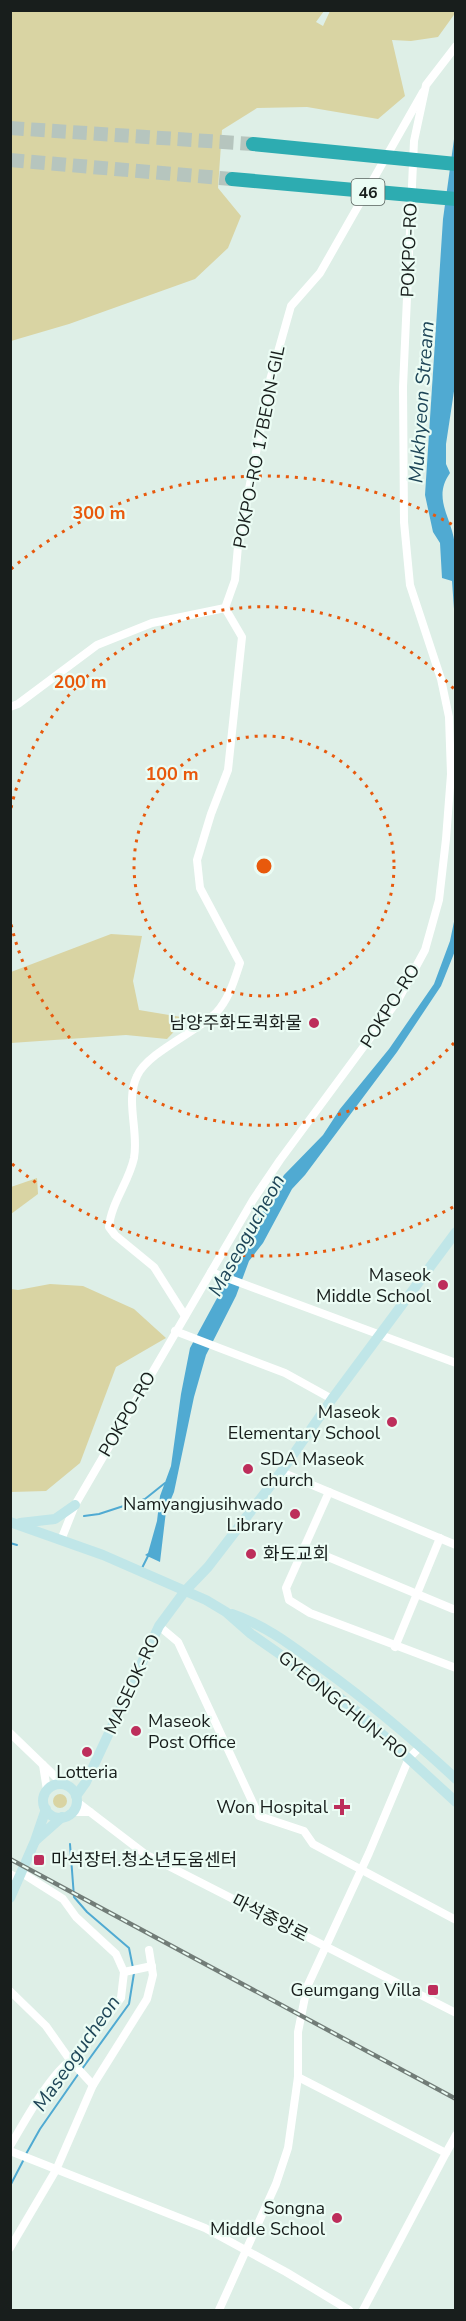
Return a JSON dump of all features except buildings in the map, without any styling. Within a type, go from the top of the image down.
[{"type":"highway","name":"46","points":[[253,144],[456,164]]},
{"type":"highway","name":"46","points":[[232,179],[456,199]]},
{"type":"main road","name":"MASEOK-RO","points":[[35,1841],[72,1807],[159,1626],[281,1472],[332,1398],[456,1232]]},
{"type":"main road","points":[[13,1522],[55,1519],[75,1505]]},
{"type":"main road","points":[[13,1522],[61,1540]]},
{"type":"main road","name":"GYEONGCHUN-RO","points":[[61,1540],[126,1565],[226,1612],[257,1623],[368,1701],[456,1779]]},
{"type":"main road","name":"GYEONGCHUN-RO","points":[[226,1612],[250,1634],[317,1680],[360,1714],[456,1802]]},
{"type":"main road","points":[[55,1785],[64,1785],[69,1787],[72,1807],[53,1816],[46,1809],[43,1799],[47,1790],[55,1785]]},
{"type":"main road","points":[[10,1898],[17,1876],[35,1841],[46,1809]]},
{"type":"street","name":"POKPO-RO","points":[[61,1540],[75,1505],[175,1331],[280,1160],[398,1000],[424,950],[439,900],[451,774],[449,717],[441,680],[410,585],[404,522],[404,387],[414,141],[426,85],[456,46]]},
{"type":"street","name":"POKPO-RO 17BEON-GIL","points":[[225,608],[236,580],[238,546],[270,380],[291,306],[320,273],[426,85]]},
{"type":"street","points":[[10,707],[18,704],[97,645],[152,623],[225,608],[242,637],[228,770],[197,860],[200,888],[240,963],[231,992],[216,1012],[177,1042],[150,1059],[137,1075],[132,1098],[135,1156],[128,1180],[110,1216],[109,1227],[115,1236],[154,1267],[185,1316]]},
{"type":"street","points":[[211,1272],[456,1363]]},
{"type":"street","points":[[175,1331],[285,1373],[332,1398]]},
{"type":"street","points":[[281,1472],[456,1545]]},
{"type":"street","points":[[329,1492],[286,1588],[289,1600],[302,1610],[395,1647],[456,1668]]},
{"type":"street","points":[[395,1647],[440,1538]]},
{"type":"street","points":[[304,1547],[453,1609]]},
{"type":"street","points":[[159,1626],[178,1642],[259,1816],[304,1831],[313,1844],[456,1920]]},
{"type":"street","points":[[10,1733],[64,1785]]},
{"type":"street","points":[[219,2310],[288,2148],[298,2077],[298,2032],[307,1987],[324,1946],[362,1869],[409,1758],[421,1746]]},
{"type":"street","points":[[41,1761],[45,1770],[47,1790]]},
{"type":"street","name":"마석중앙로","points":[[72,1807],[90,1812],[145,1854],[456,2013]]},
{"type":"street","points":[[10,2146],[33,2107],[71,2061],[79,2055],[120,1998],[126,1972],[116,1954],[76,1917],[63,1899],[17,1876]]},
{"type":"street","points":[[10,2248],[56,2170],[90,2082],[147,2000],[151,1988],[148,1967],[149,1950]]},
{"type":"street","points":[[126,1972],[148,1967]]},
{"type":"street","points":[[10,1991],[46,2026],[71,2061],[90,2082]]},
{"type":"street","points":[[298,2077],[446,2153]]},
{"type":"street","points":[[363,2310],[456,2135]]},
{"type":"street","points":[[10,2151],[206,2228],[349,2310]]},
{"type":"shaded area","points":[[11,10],[324,11],[316,22],[323,26],[330,11],[456,12],[438,37],[411,41],[392,40],[405,96],[378,119],[307,107],[257,108],[222,130],[218,188],[241,216],[228,248],[195,279],[69,324],[11,341]]},
{"type":"shaded area","points":[[111,934],[142,936],[133,981],[139,1010],[187,1018],[167,1039],[126,1035],[11,1043],[11,972]]},
{"type":"shaded area","points":[[37,1178],[38,1194],[11,1214],[11,1187]]},
{"type":"shaded area","points":[[50,1284],[83,1286],[134,1309],[166,1338],[116,1367],[80,1463],[46,1491],[11,1492],[11,1289],[18,1290]]},
{"type":"shaded area","points":[[57,1794],[63,1794],[67,1801],[63,1808],[57,1808],[53,1804],[53,1798]]},
{"type":"water","points":[[455,132],[456,378],[446,444],[446,464],[450,473],[445,483],[443,501],[455,548],[455,623],[452,581],[442,578],[440,543],[433,532],[425,495],[443,219]]},
{"type":"water","points":[[455,917],[455,951],[441,986],[397,1052],[305,1175],[292,1189],[263,1243],[249,1261],[236,1296],[206,1355],[194,1397],[174,1492],[166,1511],[160,1562],[145,1555],[148,1553],[157,1521],[160,1496],[171,1466],[190,1348],[222,1289],[238,1253],[284,1175],[323,1135],[340,1109],[389,1049],[434,984],[450,941]]},
{"type":"waterway","points":[[84,1516],[99,1514],[145,1499],[165,1483]]},
{"type":"waterway","points":[[10,1543],[17,1545]]},
{"type":"waterway","name":"Maseogucheon","points":[[142,1568],[149,1554]]},
{"type":"waterway","name":"Maseogucheon","points":[[70,1844],[74,1897],[87,1912],[129,1948],[133,1968]]},
{"type":"waterway","name":"Maseogucheon","points":[[82,2069],[129,2004],[134,1973]]},
{"type":"waterway","name":"Maseogucheon","points":[[26,2154],[40,2129],[79,2073]]},
{"type":"waterway","name":"Maseogucheon","points":[[10,2186],[24,2159]]},
{"type":"tunnel","points":[[10,128],[253,144]]},
{"type":"tunnel","points":[[10,160],[232,179]]},
{"type":"railway","points":[[10,1859],[456,2099]]},
{"type":"place","name":"남양주화도퀵화물","points":[[314,1023]]},
{"type":"place","name":"Maseok Middle School","points":[[443,1285]]},
{"type":"place","name":"Maseok Elementary School","points":[[392,1422]]},
{"type":"place","name":"SDA Maseok church","points":[[248,1469]]},
{"type":"place","name":"Namyangjusihwado Library","points":[[295,1514]]},
{"type":"place","name":"화도교회","points":[[251,1554]]},
{"type":"place","name":"Maseok Post Office","points":[[136,1731]]},
{"type":"place","name":"Lotteria","points":[[87,1752]]},
{"type":"place","name":"Won Hospital","points":[[342,1807]]},
{"type":"place","name":"마석장터.청소년도움센터","points":[[39,1860]]},
{"type":"place","name":"Geumgang Villa","points":[[433,1990]]},
{"type":"place","name":"Songna Middle School","points":[[337,2218]]},
{"type":"water label","name":"Mukhyeon Stream","points":[[421,402]]}]
